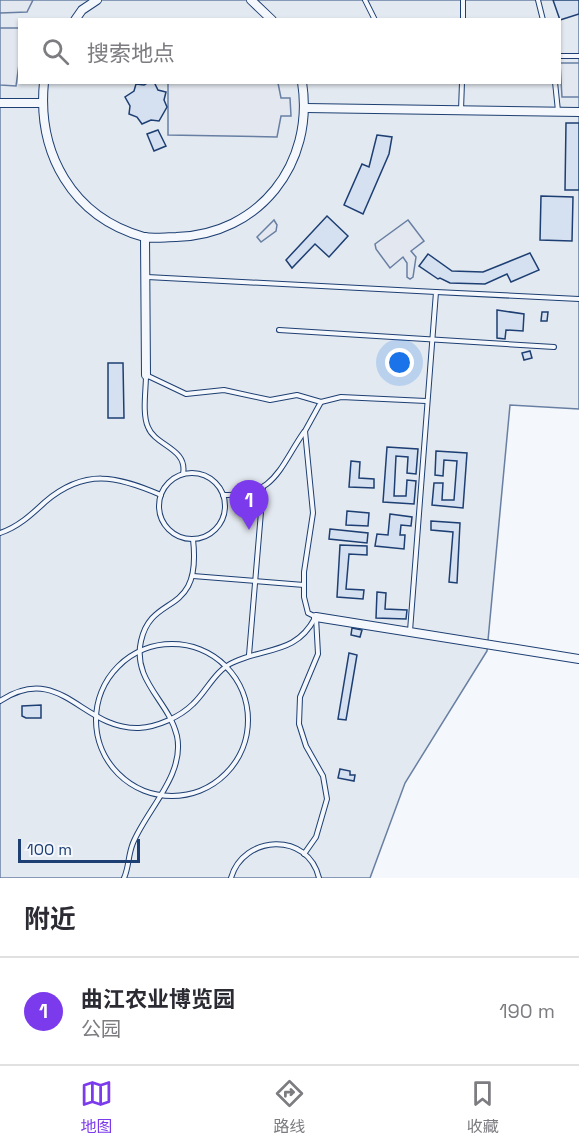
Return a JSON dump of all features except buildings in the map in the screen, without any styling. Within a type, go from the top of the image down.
[{"type":"street","points":[[76,18],[82,10],[97,0]]},
{"type":"street","points":[[251,0],[270,18]]},
{"type":"street","points":[[44,84],[43,126],[56,166],[80,200],[114,225],[145,237],[199,237],[241,220],[275,191],[298,152],[306,108],[302,84]]},
{"type":"street","points":[[0,103],[43,104]]},
{"type":"street","points":[[306,108],[579,112]]},
{"type":"street","points":[[145,237],[146,375]]},
{"type":"street","points":[[316,617],[579,659]]},
{"type":"lane","points":[[365,0],[374,18]]},
{"type":"lane","points":[[463,0],[463,18]]},
{"type":"lane","points":[[538,0],[542,18]]},
{"type":"lane","points":[[561,56],[579,56]]},
{"type":"lane","points":[[462,84],[462,110]]},
{"type":"lane","points":[[555,84],[558,111]]},
{"type":"lane","points":[[146,277],[579,299]]},
{"type":"lane","points":[[410,631],[436,292]]},
{"type":"lane","points":[[279,330],[554,347]]},
{"type":"lane","points":[[183,474],[182,460],[177,452],[150,432],[146,424],[146,375],[186,394],[224,390],[270,400],[297,395],[321,402],[340,397],[426,401]]},
{"type":"lane","points":[[223,495],[245,496],[263,488],[282,470],[291,450],[305,431],[321,402]]},
{"type":"lane","points":[[305,431],[313,513],[304,585],[308,614],[316,617]]},
{"type":"lane","points":[[183,474],[205,475],[215,481],[223,495],[225,512],[214,532],[193,539],[182,538],[165,525],[159,505],[161,495],[166,486],[183,474]]},
{"type":"lane","points":[[0,533],[23,522],[63,488],[78,481],[116,478],[161,495]]},
{"type":"lane","points":[[249,655],[263,488]]},
{"type":"lane","points":[[124,878],[134,841],[159,794],[168,785],[176,766],[177,737],[171,719],[144,678],[140,651],[144,632],[150,621],[187,591],[194,576],[193,539]]},
{"type":"lane","points":[[194,576],[304,585]]},
{"type":"lane","points":[[0,702],[18,690],[42,688],[72,699],[108,722],[139,728],[171,719],[194,704],[226,666],[249,655],[292,644],[308,631],[316,617]]},
{"type":"lane","points":[[304,854],[315,837],[327,799],[323,776],[306,746],[299,724],[300,697],[318,654],[316,617]]},
{"type":"lane","points":[[178,643],[202,649],[226,666],[238,681],[247,704],[248,729],[240,753],[225,775],[204,789],[178,796],[159,794],[129,783],[110,765],[99,741],[96,716],[101,692],[113,670],[140,651],[154,645],[178,643]]},
{"type":"lane","points":[[231,878],[242,856],[254,848],[269,843],[284,844],[304,854],[310,859],[319,878]]},
{"type":"shaded area","points":[[0,0],[579,0],[579,409],[510,405],[487,651],[405,783],[370,878],[0,878]]},
{"type":"shaded area","points":[[0,0],[33,0],[27,12],[0,13]]},
{"type":"shaded area","points":[[0,28],[18,28],[16,86],[0,85]]},
{"type":"shaded area","points":[[561,63],[579,63],[579,97],[562,97]]},
{"type":"shaded area","points":[[168,84],[278,84],[281,98],[290,98],[291,116],[281,116],[277,137],[168,135]]},
{"type":"shaded area","points":[[274,220],[277,225],[276,231],[261,242],[257,237]]},
{"type":"shaded area","points":[[408,220],[424,241],[411,251],[416,257],[413,277],[410,279],[407,277],[407,263],[403,257],[390,268],[376,249],[375,244]]},
{"type":"place","name":"曲江农业博览园","points":[[249,530]]}]
